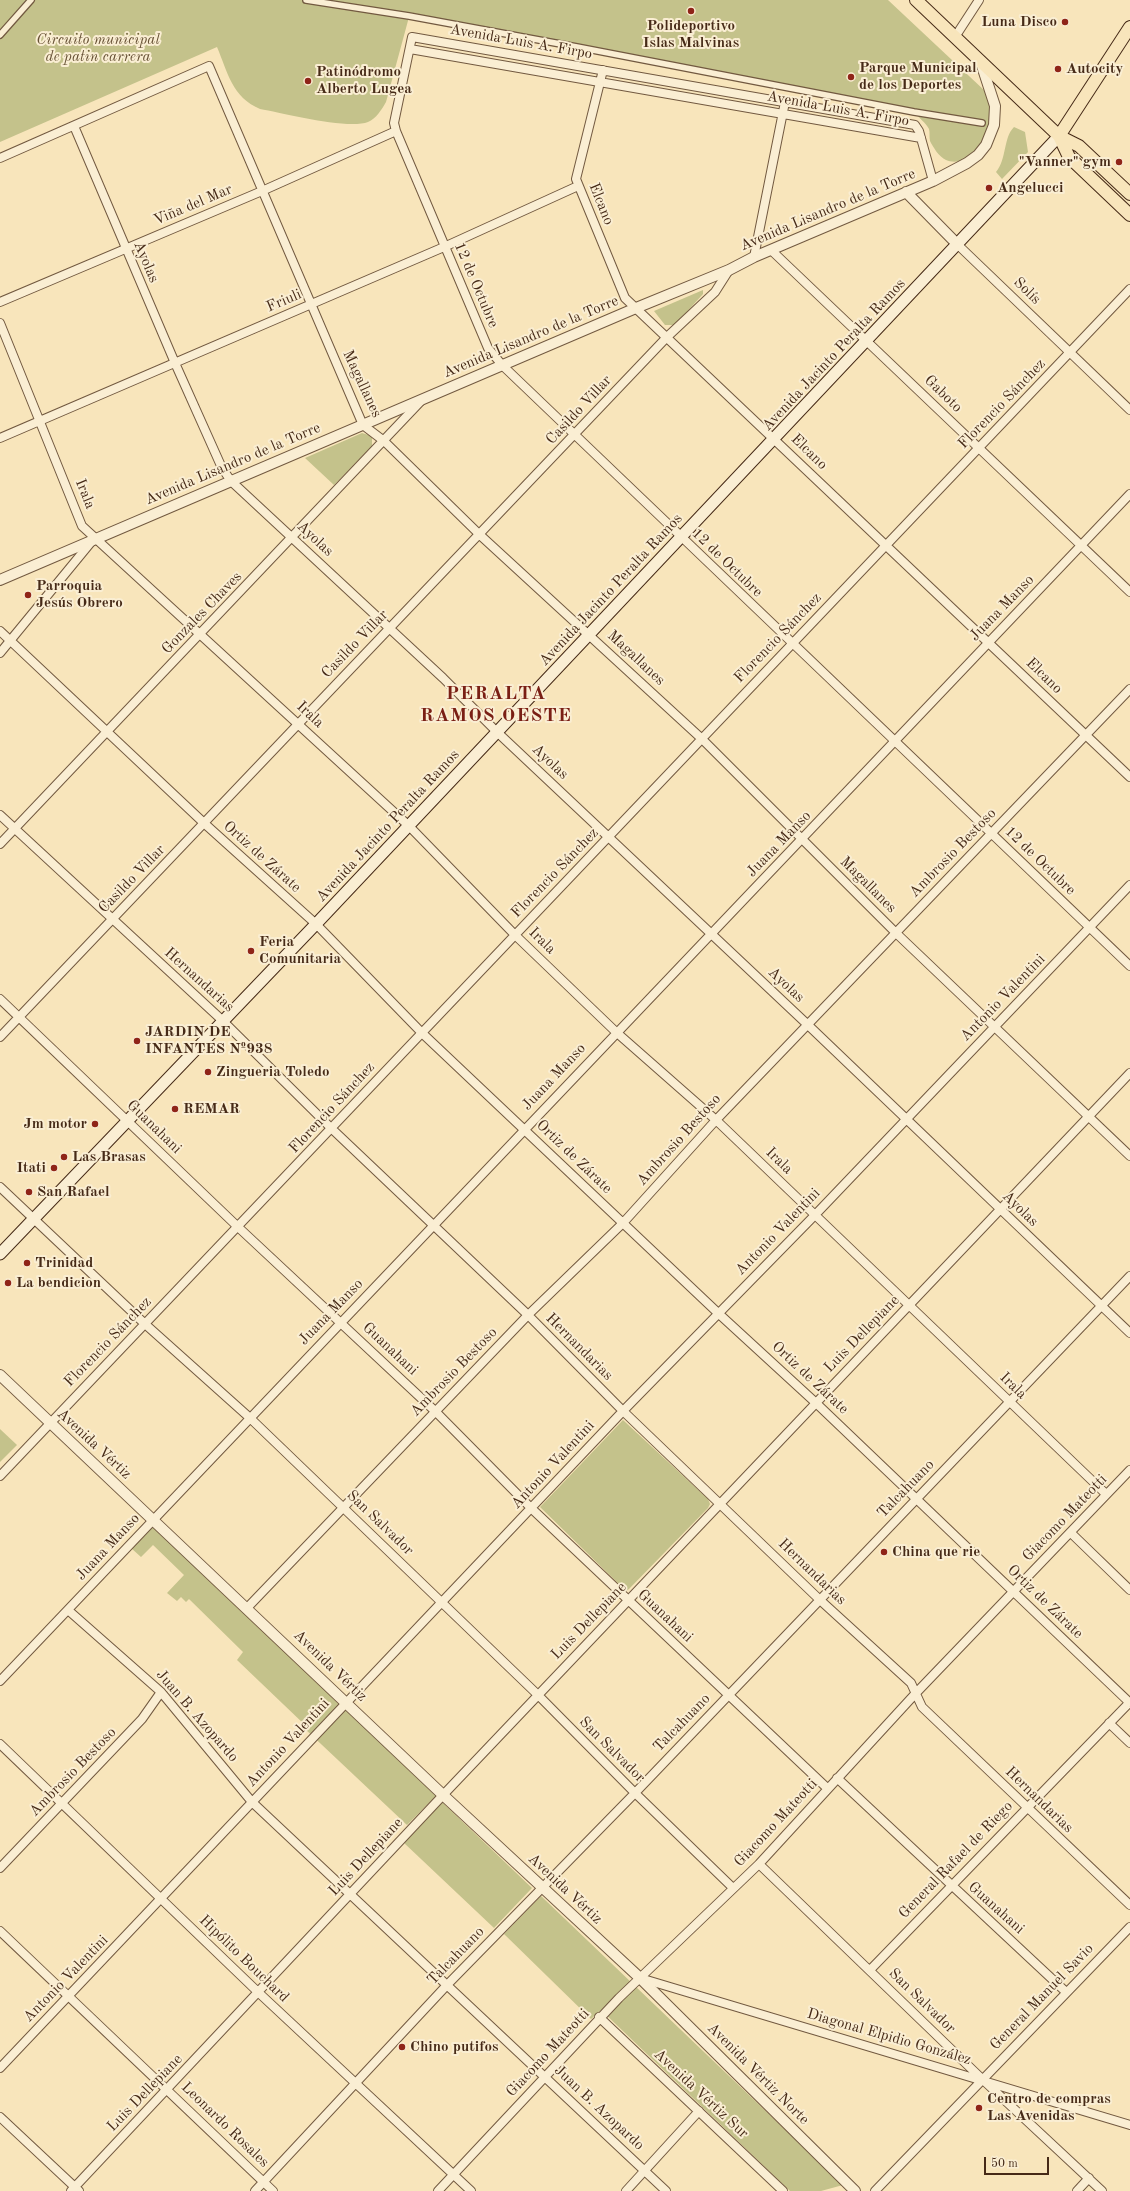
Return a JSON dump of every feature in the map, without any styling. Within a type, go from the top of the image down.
[{"type":"main road","points":[[916,0],[1059,136],[1079,146],[1130,194]]},
{"type":"main road","points":[[1059,136],[1130,27]]},
{"type":"main road","points":[[1059,136],[1069,156],[1130,215]]},
{"type":"main road","name":"Avenida Jacinto Peralta Ramos","points":[[0,1254],[409,826],[958,246],[1059,136]]},
{"type":"street","points":[[0,35],[32,0]]},
{"type":"street","points":[[306,0],[416,18],[914,112],[982,123]]},
{"type":"street","points":[[955,37],[979,0]]},
{"type":"street","name":"Avenida Luis A. Firpo","points":[[412,37],[915,124],[921,138],[410,49],[412,37]]},
{"type":"street","name":"12 de Octubre","points":[[410,49],[394,123],[396,131],[488,348],[502,365],[681,538],[1130,966]]},
{"type":"street","name":"Avenida Lisandro de la Torre","points":[[0,580],[422,399],[729,270],[754,257],[933,181],[967,163],[978,155],[986,145],[994,125],[995,106],[980,61]]},
{"type":"street","name":"Magallanes","points":[[74,126],[209,66],[363,425],[384,441],[480,535],[590,634],[702,739],[896,933],[1130,1156]]},
{"type":"street","name":"Elcano","points":[[603,70],[576,179],[625,298],[1130,777]]},
{"type":"street","points":[[754,257],[785,102]]},
{"type":"street","points":[[0,158],[74,126]]},
{"type":"street","name":"Ayolas","points":[[74,126],[175,364],[222,468],[231,481],[443,678],[497,732],[808,1024],[1130,1333]]},
{"type":"street","name":"Viña del Mar","points":[[0,302],[262,191],[396,131]]},
{"type":"street","points":[[921,138],[933,181]]},
{"type":"street","name":"Friuli","points":[[0,438],[311,305],[578,186]]},
{"type":"street","name":"Solís","points":[[906,192],[958,246],[1130,410]]},
{"type":"street","name":"Gaboto","points":[[771,250],[1130,592]]},
{"type":"street","name":"Casildo Villar","points":[[0,1037],[480,535],[667,337],[714,292],[729,270]]},
{"type":"street","name":"Florencio Sánchez","points":[[0,1476],[1130,289]]},
{"type":"street","name":"Irala","points":[[0,323],[82,526],[94,540],[201,634],[409,826],[515,935],[616,1032],[716,1120],[1106,1494]]},
{"type":"street","name":"Gonzales Chaves","points":[[0,844],[293,538],[422,399]]},
{"type":"street","name":"Juana Manso","points":[[0,1681],[525,1130],[616,1032],[803,839],[1130,494]]},
{"type":"street","points":[[0,654],[94,540]]},
{"type":"street","name":"Ortiz de Zárate","points":[[0,631],[108,731],[204,824],[316,924],[422,1033],[718,1313],[816,1402],[1130,1702]]},
{"type":"street","name":"Ambrosio Bestoso","points":[[247,1608],[528,1315],[623,1223],[716,1120],[1130,689]]},
{"type":"street","name":"Hernandarias","points":[[0,815],[223,1021],[331,1128],[528,1315],[623,1410],[820,1600],[911,1683],[922,1707],[1130,1905]]},
{"type":"street","name":"Antonio Valentini","points":[[0,2068],[162,1899],[346,1702],[623,1410],[815,1215],[1130,885]]},
{"type":"street","name":"Guanahani","points":[[0,1000],[238,1227],[436,1412],[531,1508],[827,1788]]},
{"type":"street","name":"Luis Dellepiane","points":[[75,2190],[443,1795],[1130,1073]]},
{"type":"street","name":"San Salvador","points":[[0,1187],[145,1324],[250,1418],[538,1695],[635,1793],[733,1888]]},
{"type":"street","name":"Talcahuano","points":[[254,2191],[357,2083],[447,1984],[635,1793],[1130,1276]]},
{"type":"street","name":"Avenida Vértiz","points":[[0,1374],[443,1795],[640,1978]]},
{"type":"street","name":"Giacomo Mateotti","points":[[438,2191],[599,2017],[759,1864],[827,1788],[916,1693],[1130,1470]]},
{"type":"street","points":[[1071,1533],[1130,1590]]},
{"type":"street","name":"Juan B. Azopardo","points":[[68,1610],[161,1692],[252,1802],[666,2191]]},
{"type":"street","name":"Ambrosio Bestoso","points":[[0,1868],[142,1719],[161,1692]]},
{"type":"street","name":"General Rafael de Riego","points":[[870,1970],[1130,1702]]},
{"type":"street","points":[[1109,1723],[1130,1743]]},
{"type":"street","name":"Hipólito Bouchard","points":[[0,1744],[259,1993],[472,2191]]},
{"type":"street","name":"Guanahani","points":[[837,1778],[1066,1992]]},
{"type":"street","name":"San Salvador","points":[[759,1864],[982,2079],[1090,2178],[1102,2191]]},
{"type":"street","name":"General Manuel Savio","points":[[875,2191],[1130,1927]]},
{"type":"street","name":"Leonardo Rosales","points":[[0,1932],[273,2191]]},
{"type":"street","name":"Diagonal Elpidio González","points":[[640,1978],[982,2079],[1130,2125]]},
{"type":"street","name":"Avenida Vértiz Norte","points":[[640,1978],[852,2191]]},
{"type":"street","name":"Avenida Vértiz Sur","points":[[599,2017],[783,2191]]},
{"type":"street","points":[[626,2191],[698,2111]]},
{"type":"street","points":[[0,2117],[75,2190]]},
{"type":"street","points":[[1077,2191],[1090,2178]]},
{"type":"green space","name":"Parque Municipal de los Deportes","points":[[0,0],[888,0],[985,91],[991,114],[991,128],[985,142],[974,154],[960,161],[953,162],[943,159],[936,152],[930,141],[929,129],[914,112],[409,17],[386,102],[381,111],[368,122],[346,124],[260,109],[243,98],[237,91],[228,75],[217,47],[0,142]]},
{"type":"green space","points":[[1014,127],[1025,132],[1028,152],[1002,179],[996,172],[1002,161],[1008,137]]},
{"type":"green space","points":[[703,290],[703,294],[675,325],[665,325],[654,311]]},
{"type":"green space","points":[[362,433],[372,436],[372,446],[334,485],[305,458]]},
{"type":"green space","points":[[623,1420],[708,1499],[710,1504],[708,1508],[626,1591],[540,1507]]},
{"type":"green space","points":[[0,1429],[17,1445],[0,1462]]},
{"type":"green space","points":[[153,1526],[436,1796],[407,1825],[304,1728],[306,1726],[237,1660],[243,1652],[189,1599],[186,1602],[181,1597],[177,1601],[167,1593],[184,1575],[153,1545],[141,1557],[131,1548]]},
{"type":"green space","points":[[442,1802],[532,1888],[494,1928],[403,1842]]},
{"type":"green space","points":[[541,1896],[843,2185],[821,2191],[790,2191],[601,2010],[591,2019],[504,1934]]},
{"type":"place","name":"Polideportivo Islas Malvinas","points":[[691,11]]},
{"type":"place","name":"Luna Disco","points":[[1065,22]]},
{"type":"place","name":"Autocity","points":[[1058,69]]},
{"type":"place","name":"Parque Municipal de los Deportes","points":[[851,77]]},
{"type":"place","name":"Patinódromo Alberto Lugea","points":[[308,81]]},
{"type":"place","name":"\"Vanner\" gym","points":[[1119,162]]},
{"type":"place","name":"Angelucci","points":[[989,188]]},
{"type":"place","name":"Parroquia Jesús Obrero","points":[[28,595]]},
{"type":"place","name":"Feria Comunitaria","points":[[251,951]]},
{"type":"place","name":"JARDIN DE INFANTES Nº938","points":[[137,1041]]},
{"type":"place","name":"Zingueria Toledo","points":[[208,1072]]},
{"type":"place","name":"REMAR","points":[[175,1109]]},
{"type":"place","name":"Jm motor","points":[[95,1124]]},
{"type":"place","name":"Las Brasas","points":[[64,1157]]},
{"type":"place","name":"Itati","points":[[54,1168]]},
{"type":"place","name":"San Rafael","points":[[29,1192]]},
{"type":"place","name":"Trinidad","points":[[27,1263]]},
{"type":"place","name":"La bendicion","points":[[8,1283]]},
{"type":"place","name":"China que rie","points":[[884,1552]]},
{"type":"place","name":"Chino putifos","points":[[402,2047]]},
{"type":"place","name":"Centro de compras Las Avenidas","points":[[979,2108]]},
{"type":"district","name":"PERALTA RAMOS OESTE","points":[[496,705]]},
{"type":"park label","name":"Circuito municipal de patin carrera","points":[[98,48]]}]
